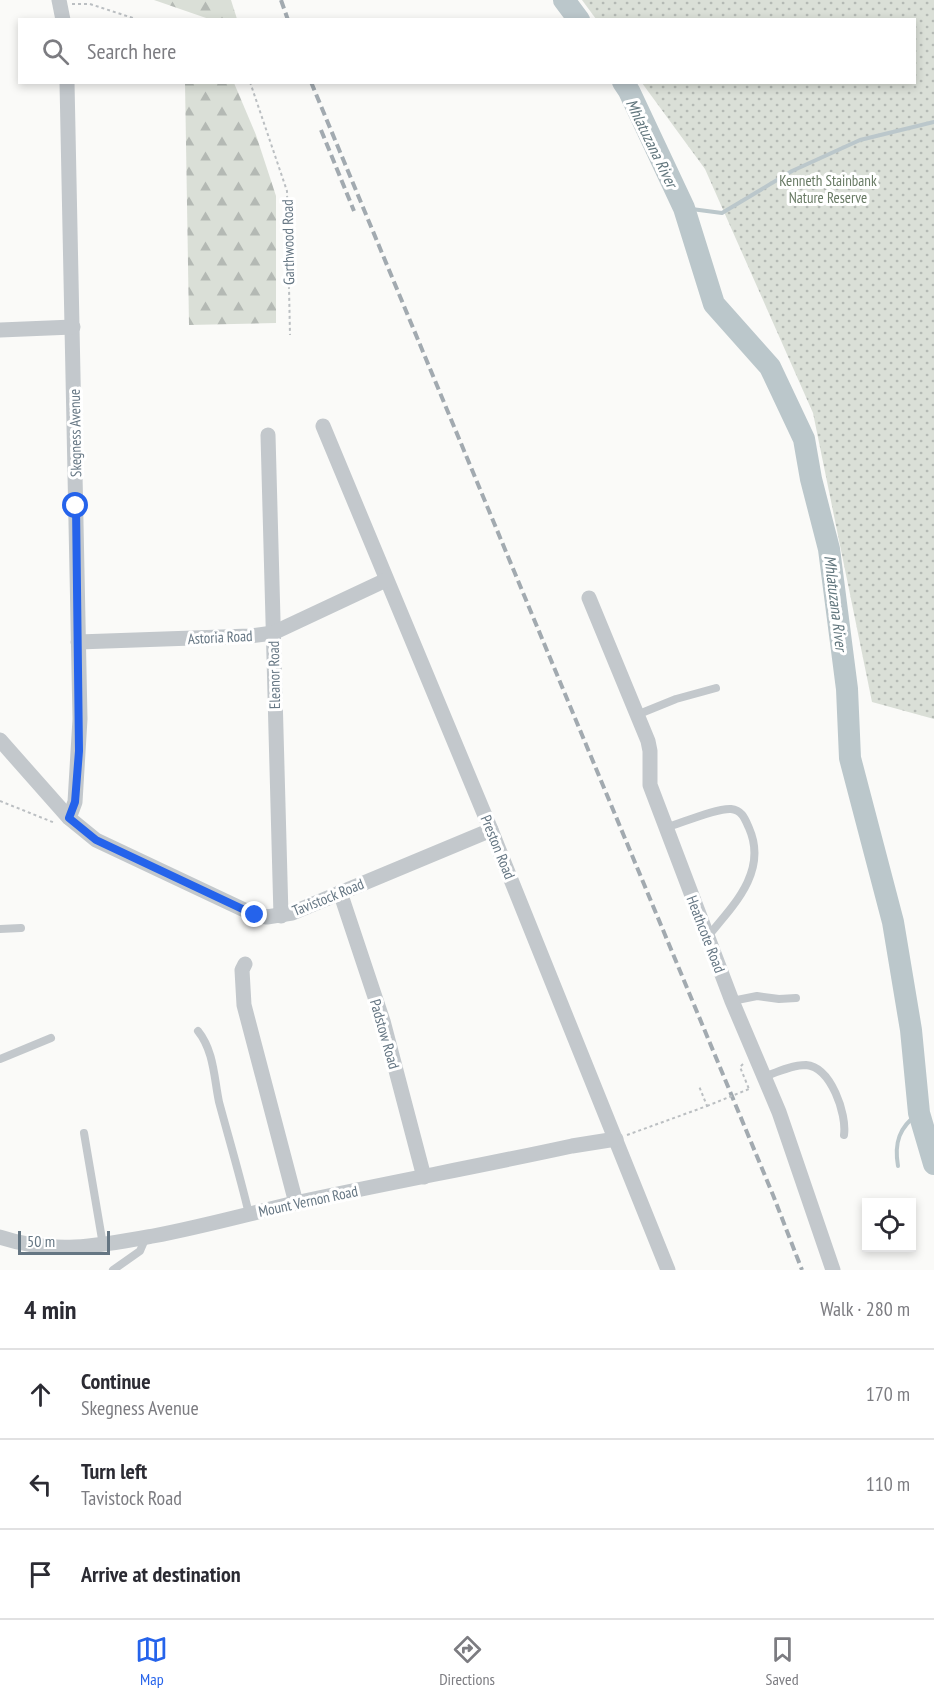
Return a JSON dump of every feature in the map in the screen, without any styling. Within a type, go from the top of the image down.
[{"type":"street","points":[[60,2],[63,18]]},
{"type":"street","name":"Skegness Avenue","points":[[67,84],[79,751],[75,802],[67,822]]},
{"type":"street","points":[[0,330],[72,327]]},
{"type":"street","name":"Preston Road","points":[[323,426],[491,830],[668,1270]]},
{"type":"street","name":"Eleanor Road","points":[[268,435],[281,916]]},
{"type":"street","name":"Astoria Road","points":[[78,642],[250,636],[273,633],[386,580]]},
{"type":"street","name":"Heathcote Road","points":[[589,598],[639,714],[651,751],[650,785],[665,828],[732,1001],[782,1121],[833,1270]]},
{"type":"street","name":"Tavistock Road","points":[[0,740],[67,822],[96,840],[182,879],[241,910],[267,917],[281,916],[491,830]]},
{"type":"street","name":"Padstow Road","points":[[340,892],[383,1021],[424,1177]]},
{"type":"street","points":[[245,964],[241,984],[246,1016],[296,1203]]},
{"type":"street","name":"Mount Vernon Road","points":[[0,1237],[31,1246],[55,1248],[103,1245],[296,1203],[616,1139]]},
{"type":"lane","points":[[639,714],[676,699],[716,688]]},
{"type":"lane","points":[[665,828],[714,812],[734,809],[745,818],[751,831],[756,849],[751,876],[727,913],[707,938]]},
{"type":"lane","points":[[0,929],[21,928]]},
{"type":"lane","points":[[732,1001],[757,996],[779,999],[796,998]]},
{"type":"lane","points":[[198,1031],[207,1045],[249,1214]]},
{"type":"lane","points":[[0,1059],[51,1038]]},
{"type":"lane","points":[[764,1077],[802,1065],[816,1069],[832,1086],[838,1099],[845,1125],[844,1135]]},
{"type":"lane","points":[[84,1134],[103,1245]]},
{"type":"lane","points":[[113,1270],[140,1251],[146,1237]]},
{"type":"path","points":[[60,2],[90,4],[133,18]]},
{"type":"path","name":"Garthwood Road","points":[[251,84],[287,191],[290,335]]},
{"type":"path","points":[[0,801],[67,822]]},
{"type":"path","points":[[699,1086],[707,1106]]},
{"type":"path","points":[[616,1139],[749,1089]]},
{"type":"green space","points":[[154,0],[231,0],[237,18],[206,18]]},
{"type":"green space","name":"Kenneth Stainbank Nature Reserve","points":[[582,0],[934,0],[934,719],[872,702],[813,413],[705,169],[643,84],[916,84],[916,18],[595,18]]},
{"type":"green space","points":[[185,84],[234,84],[256,135],[276,196],[276,323],[189,325]]},
{"type":"waterway","name":"Mhlatuzana River","points":[[564,0],[578,18]]},
{"type":"waterway","name":"Mhlatuzana River","points":[[624,84],[684,208],[714,304],[770,367],[804,439],[811,479],[829,549],[847,689],[850,758],[893,922],[911,1030],[919,1113],[934,1164]]},
{"type":"waterway","points":[[684,208],[722,213],[792,171],[860,140],[934,122]]},
{"type":"waterway","points":[[898,1166],[897,1150],[900,1136],[907,1124],[919,1113]]},
{"type":"railway","points":[[281,0],[287,18]]},
{"type":"railway","points":[[312,84],[773,1195],[802,1270]]},
{"type":"railway","points":[[321,130],[354,211]]},
{"type":"route","points":[[76,506],[80,719],[75,802],[69,818],[96,840],[255,915]]}]
